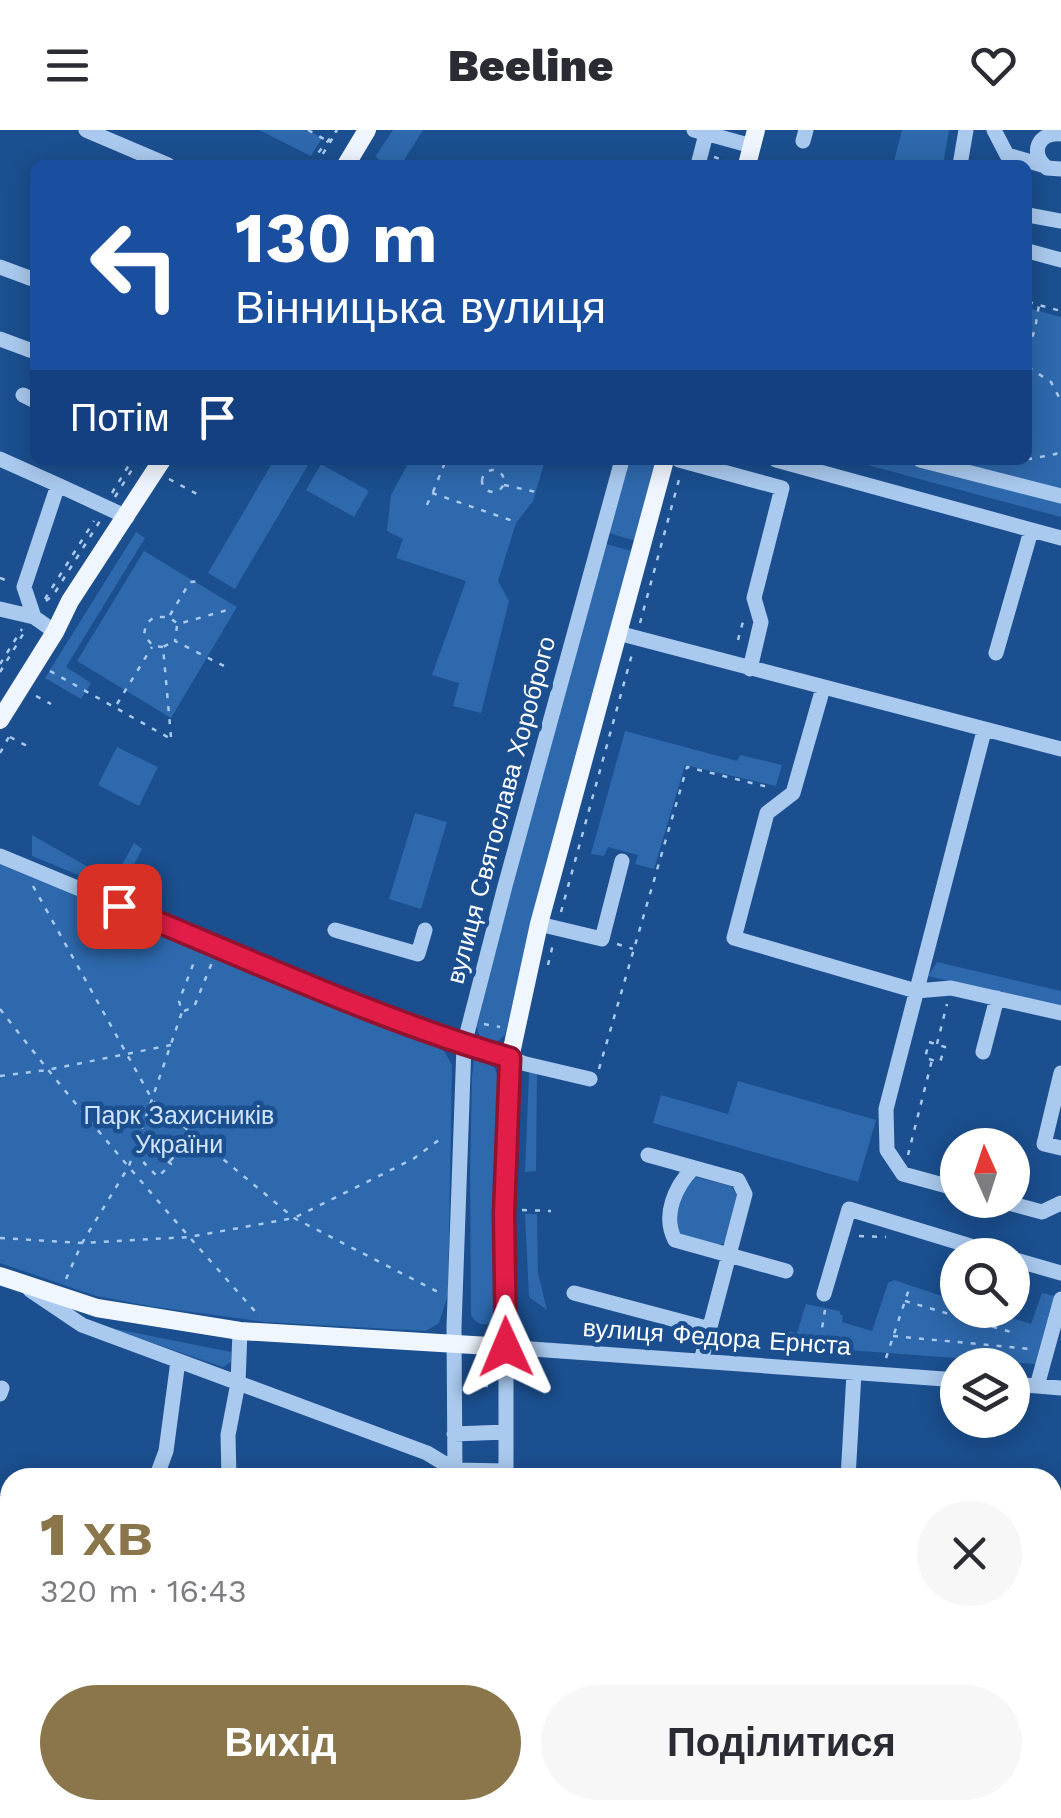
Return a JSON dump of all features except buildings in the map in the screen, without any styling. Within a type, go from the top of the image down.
[{"type":"main road","points":[[349,160],[367,130]]},
{"type":"main road","points":[[4,728],[70,601],[159,465]]},
{"type":"main road","points":[[506,1347],[504,1214],[510,1058],[627,636],[664,465]]},
{"type":"main road","name":"вулиця Федора Ернста","points":[[0,1276],[97,1308],[240,1331],[506,1347]]},
{"type":"street","points":[[86,130],[158,160]]},
{"type":"street","points":[[961,160],[966,130]]},
{"type":"street","points":[[994,130],[1006,155],[1024,160]]},
{"type":"street","points":[[699,160],[702,132],[754,138]]},
{"type":"street","points":[[1042,165],[1036,154],[1039,142],[1049,134],[1061,134]]},
{"type":"street","points":[[1032,162],[1052,170],[1061,168]]},
{"type":"street","points":[[1032,216],[1061,221]]},
{"type":"street","points":[[1032,252],[1061,260]]},
{"type":"street","points":[[0,268],[30,278]]},
{"type":"street","points":[[0,339],[30,350]]},
{"type":"street","points":[[0,460],[127,517]]},
{"type":"street","name":"вулиця Святослава Хороброго","points":[[454,1468],[464,1045],[621,465]]},
{"type":"street","points":[[697,465],[782,488],[754,598],[761,622],[750,669]]},
{"type":"street","points":[[794,465],[1061,538]]},
{"type":"street","points":[[940,465],[1061,496]]},
{"type":"street","points":[[32,616],[24,586],[58,485]]},
{"type":"street","points":[[996,653],[1032,531]]},
{"type":"street","points":[[0,609],[32,616],[55,632]]},
{"type":"street","points":[[627,636],[1061,749]]},
{"type":"street","points":[[824,688],[814,745],[793,792],[768,812],[734,938],[916,990],[952,988],[1061,1012]]},
{"type":"street","points":[[940,1184],[902,1174],[886,1150],[886,1109],[984,731]]},
{"type":"street","points":[[0,856],[400,1022],[526,1064],[590,1080]]},
{"type":"street","points":[[548,926],[602,939],[622,861]]},
{"type":"street","points":[[335,930],[418,954],[425,930]]},
{"type":"street","points":[[983,1052],[997,998]]},
{"type":"street","points":[[1061,1073],[1044,1144],[1061,1148]]},
{"type":"street","points":[[648,1155],[738,1180],[745,1194],[701,1361]]},
{"type":"street","points":[[693,1168],[677,1185],[668,1226],[675,1240],[786,1271]]},
{"type":"street","points":[[1030,1209],[1042,1212],[1061,1203]]},
{"type":"street","points":[[826,1299],[849,1209],[944,1238]]},
{"type":"street","points":[[1030,1264],[1061,1273]]},
{"type":"street","points":[[18,1282],[82,1325],[427,1453],[446,1468]]},
{"type":"street","points":[[574,1293],[710,1329]]},
{"type":"street","points":[[1037,1386],[1061,1299]]},
{"type":"street","points":[[229,1468],[228,1434],[238,1384],[240,1331]]},
{"type":"street","points":[[506,1347],[506,1468]]},
{"type":"street","name":"вулиця Федора Ернста","points":[[506,1347],[940,1379]]},
{"type":"street","points":[[160,1468],[166,1451],[178,1361]]},
{"type":"street","points":[[849,1468],[854,1372]]},
{"type":"street","points":[[1030,1385],[1061,1388]]},
{"type":"street","points":[[454,1434],[506,1432]]},
{"type":"path","points":[[308,130],[328,141]]},
{"type":"path","points":[[320,160],[338,130]]},
{"type":"path","points":[[1032,303],[1061,312]]},
{"type":"path","points":[[1032,338],[1040,306]]},
{"type":"path","points":[[1032,370],[1051,382],[1061,401]]},
{"type":"path","points":[[1032,458],[1056,454],[1061,446]]},
{"type":"path","points":[[44,602],[54,594],[132,465]]},
{"type":"path","points":[[427,505],[444,465]]},
{"type":"path","points":[[495,465],[504,485],[492,493],[482,486],[483,475],[489,470],[497,471]]},
{"type":"path","points":[[548,963],[548,926],[627,636],[681,465]]},
{"type":"path","points":[[170,479],[197,494]]},
{"type":"path","points":[[504,485],[536,492]]},
{"type":"path","points":[[432,493],[516,522]]},
{"type":"path","points":[[169,616],[190,582],[201,581]]},
{"type":"path","points":[[738,640],[748,604]]},
{"type":"path","points":[[178,624],[231,609]]},
{"type":"path","points":[[0,664],[32,616]]},
{"type":"path","points":[[0,672],[32,616]]},
{"type":"path","points":[[175,641],[163,647],[153,646],[144,635],[146,624],[154,616],[169,616],[178,624]]},
{"type":"path","points":[[175,641],[178,624]]},
{"type":"path","points":[[175,641],[226,667]]},
{"type":"path","points":[[116,706],[153,646]]},
{"type":"path","points":[[50,671],[171,738],[163,647]]},
{"type":"path","points":[[35,696],[51,704]]},
{"type":"path","points":[[4,728],[27,746]]},
{"type":"path","points":[[590,1080],[596,1079],[687,767],[793,792]]},
{"type":"path","points":[[33,886],[153,1101],[294,1218],[439,1293]]},
{"type":"path","points":[[602,939],[634,949]]},
{"type":"path","points":[[64,1285],[82,1243],[129,1166],[182,1012],[179,1001],[206,941]]},
{"type":"path","points":[[182,1012],[194,1008],[213,959]]},
{"type":"path","points":[[937,1044],[952,988]]},
{"type":"path","points":[[0,1009],[47,1070],[264,1322]]},
{"type":"path","points":[[470,1022],[516,1030]]},
{"type":"path","points":[[929,1042],[937,1044],[944,1046],[940,1062],[925,1058],[929,1042]]},
{"type":"path","points":[[0,1076],[171,1045]]},
{"type":"path","points":[[902,1174],[932,1060]]},
{"type":"path","points":[[169,1162],[157,1150],[144,1163],[158,1176],[194,1135]]},
{"type":"path","points":[[0,1238],[82,1243],[188,1237],[294,1218],[413,1159],[439,1140]]},
{"type":"path","points":[[138,1142],[151,1156]]},
{"type":"path","points":[[522,1210],[551,1212]]},
{"type":"path","points":[[850,1236],[898,1237]]},
{"type":"path","points":[[886,1358],[910,1286]]},
{"type":"path","points":[[818,1353],[826,1299]]},
{"type":"path","points":[[905,1301],[1011,1332]]},
{"type":"path","points":[[893,1336],[1040,1349]]},
{"type":"path","points":[[468,1386],[495,1386]]},
{"type":"green space","points":[[259,130],[308,130],[322,138],[311,156]]},
{"type":"green space","points":[[393,130],[423,130],[404,160],[375,157]]},
{"type":"green space","points":[[902,130],[949,130],[944,160],[894,160]]},
{"type":"green space","points":[[1032,309],[1061,317],[1061,517],[868,465],[1032,465]]},
{"type":"green space","points":[[271,465],[308,465],[235,589],[208,573]]},
{"type":"green space","points":[[323,465],[369,491],[354,517],[306,490]]},
{"type":"green space","points":[[407,465],[544,465],[533,501],[516,523],[498,581],[509,601],[481,713],[453,706],[459,683],[432,675],[466,581],[396,558],[403,539],[387,531],[391,495]]},
{"type":"green space","points":[[628,465],[656,465],[636,541],[609,533]]},
{"type":"green space","points":[[136,532],[145,538],[66,667],[91,683],[81,699],[45,678]]},
{"type":"green space","points":[[606,544],[632,551],[538,895],[505,1035],[497,1042],[480,1038],[477,1027],[509,890]]},
{"type":"green space","points":[[144,551],[237,607],[171,718],[77,661]]},
{"type":"green space","points":[[625,731],[737,761],[740,755],[782,765],[776,786],[685,765],[654,869],[635,864],[638,855],[608,847],[604,856],[591,854]]},
{"type":"green space","points":[[117,747],[158,767],[139,806],[98,785]]},
{"type":"green space","points":[[415,813],[447,822],[421,909],[389,899]]},
{"type":"green space","points":[[32,835],[113,881],[134,843],[142,849],[120,892],[32,856]]},
{"type":"green space","name":"Парк Захисників України","points":[[0,863],[209,946],[444,1051],[452,1065],[448,1295],[439,1323],[426,1331],[265,1322],[155,1307],[96,1296],[0,1263]]},
{"type":"green space","points":[[937,962],[1061,991],[1061,1008],[928,976]]},
{"type":"green space","points":[[474,1057],[495,1068],[498,1078],[496,1316],[484,1324],[471,1315]]},
{"type":"green space","points":[[529,1072],[537,1073],[536,1171],[525,1172]]},
{"type":"green space","points":[[738,1081],[876,1120],[858,1182],[653,1123],[661,1095],[728,1114]]},
{"type":"green space","points":[[695,1177],[731,1186],[738,1196],[725,1243],[717,1246],[680,1235],[679,1204]]},
{"type":"green space","points":[[525,1214],[537,1214],[538,1273],[547,1310],[529,1297]]},
{"type":"green space","points":[[894,1280],[940,1295],[940,1328],[1030,1328],[1042,1293],[1054,1296],[1035,1364],[1030,1364],[1030,1348],[940,1348],[940,1357],[781,1345],[782,1330],[797,1333],[806,1304],[840,1311],[842,1322],[872,1331],[888,1283]]},
{"type":"green space","points":[[106,1327],[231,1352],[231,1362],[223,1367]]},
{"type":"route","points":[[119,906],[400,1022],[510,1058],[504,1214],[506,1347]]}]
